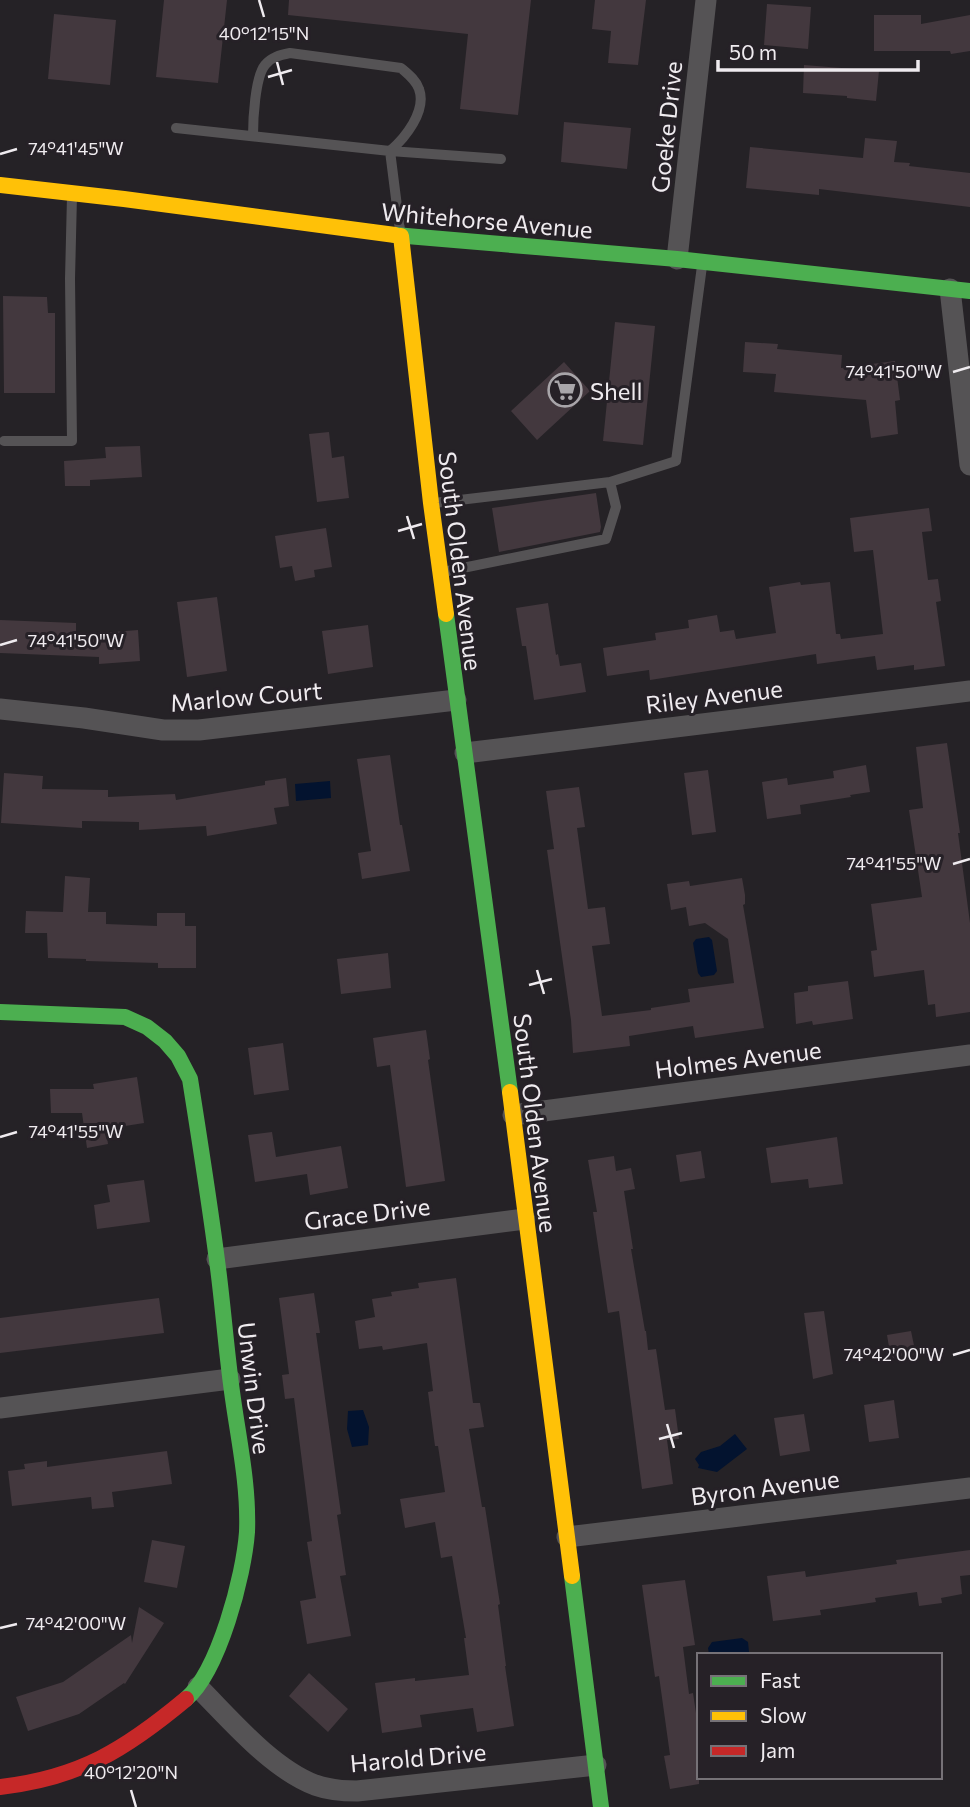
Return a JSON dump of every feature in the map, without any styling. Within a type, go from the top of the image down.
[{"type":"main road","name":"Whitehorse Avenue","points":[[0,185],[401,236],[677,259],[960,290]]},
{"type":"main road","name":"South Olden Avenue","points":[[401,236],[456,700],[513,1115],[601,1807]]},
{"type":"main road","name":"Unwin Drive","points":[[0,1012],[125,1017],[147,1027],[165,1041],[178,1056],[190,1079],[217,1259],[247,1516],[244,1556],[234,1600],[217,1650],[198,1687],[138,1738],[107,1755],[74,1771],[42,1781],[0,1787]]},
{"type":"street","name":"Goeke Drive","points":[[677,259],[706,0]]},
{"type":"street","points":[[960,290],[970,465]]},
{"type":"street","name":"Riley Avenue","points":[[465,753],[970,691]]},
{"type":"street","name":"Marlow Court","points":[[0,709],[163,730],[199,730],[456,700]]},
{"type":"street","name":"Holmes Avenue","points":[[513,1115],[970,1055]]},
{"type":"street","name":"Grace Drive","points":[[217,1259],[525,1219]]},
{"type":"street","points":[[0,1408],[230,1379]]},
{"type":"street","name":"Byron Avenue","points":[[567,1537],[970,1488]]},
{"type":"street","name":"Harold Drive","points":[[198,1687],[269,1757],[293,1774],[334,1790],[357,1791],[596,1765]]},
{"type":"lane","points":[[253,136],[259,78],[264,66],[274,57],[290,53],[401,68],[414,79],[420,90],[421,105],[414,121],[390,151]]},
{"type":"lane","points":[[176,128],[390,151],[501,159]]},
{"type":"lane","points":[[390,151],[401,236]]},
{"type":"lane","points":[[4,441],[72,441],[72,193]]},
{"type":"lane","points":[[431,503],[610,482],[676,461],[703,262]]},
{"type":"lane","points":[[440,572],[606,539],[616,507],[610,482]]},
{"type":"water","points":[[330,781],[331,798],[296,801],[295,784]]},
{"type":"water","points":[[709,937],[712,940],[717,971],[714,975],[701,977],[693,943],[696,939]]},
{"type":"water","points":[[363,1410],[369,1427],[368,1445],[352,1447],[347,1429],[348,1411]]},
{"type":"water","points":[[735,1434],[747,1449],[717,1472],[698,1468],[695,1459],[701,1452],[720,1446]]},
{"type":"water","points":[[742,1638],[748,1642],[749,1652],[709,1653],[708,1648],[712,1642]]},
{"type":"building","points":[[164,0],[227,0],[218,83],[156,77]]},
{"type":"building","points":[[289,0],[531,0],[518,115],[460,109],[468,34],[288,15]]},
{"type":"building","points":[[595,0],[646,0],[638,65],[608,63],[611,31],[592,29]]},
{"type":"building","points":[[767,4],[811,7],[808,49],[764,45]]},
{"type":"building","points":[[54,14],[116,20],[110,85],[48,79]]},
{"type":"building","points":[[874,15],[921,15],[921,24],[970,15],[970,51],[951,54],[950,51],[874,51]]},
{"type":"building","points":[[804,65],[879,71],[876,101],[803,93]]},
{"type":"building","points":[[564,122],[631,128],[627,169],[561,162]]},
{"type":"building","points":[[865,138],[897,141],[894,162],[970,173],[970,207],[819,189],[819,195],[746,188],[750,147],[863,158]]},
{"type":"building","points":[[3,296],[47,297],[48,313],[55,313],[55,393],[4,393]]},
{"type":"building","points":[[615,322],[655,326],[643,445],[603,441]]},
{"type":"building","points":[[745,342],[778,344],[777,349],[842,355],[841,368],[895,361],[900,400],[895,401],[898,434],[871,438],[866,400],[774,392],[776,374],[743,372]]},
{"type":"building","points":[[564,362],[590,391],[537,440],[511,411]]},
{"type":"building","points":[[329,432],[332,458],[344,456],[349,498],[317,502],[309,434]]},
{"type":"building","points":[[140,446],[142,477],[90,480],[90,486],[65,486],[64,461],[106,458],[105,447]]},
{"type":"building","points":[[596,493],[600,532],[499,552],[492,508]]},
{"type":"building","points":[[929,508],[932,531],[922,532],[928,580],[938,579],[941,601],[936,602],[945,666],[914,670],[914,665],[877,670],[875,656],[817,664],[816,654],[650,680],[649,670],[607,676],[603,648],[656,640],[655,633],[689,628],[688,620],[717,615],[720,632],[734,630],[736,639],[776,633],[769,587],[800,582],[801,585],[830,582],[836,634],[840,634],[841,639],[883,634],[873,550],[854,552],[850,518]]},
{"type":"building","points":[[326,528],[332,567],[314,570],[315,577],[295,581],[292,566],[280,568],[275,536]]},
{"type":"building","points":[[217,597],[227,671],[187,677],[177,602]]},
{"type":"building","points":[[548,603],[560,666],[581,663],[586,692],[534,700],[526,646],[522,646],[516,608]]},
{"type":"building","points":[[0,620],[76,623],[76,635],[138,630],[140,661],[99,664],[99,657],[0,653]]},
{"type":"building","points":[[368,625],[373,667],[328,674],[322,631]]},
{"type":"building","points":[[947,743],[970,923],[970,1012],[936,1017],[935,1004],[928,1005],[924,970],[874,977],[871,951],[877,950],[871,904],[922,897],[909,810],[923,808],[916,747]]},
{"type":"building","points":[[390,755],[410,871],[362,879],[358,853],[371,851],[357,759]]},
{"type":"building","points":[[866,765],[870,792],[800,805],[801,814],[767,819],[762,782],[787,778],[788,785],[834,778],[833,771]]},
{"type":"building","points":[[708,770],[716,832],[692,835],[684,773]]},
{"type":"building","points":[[4,773],[43,776],[42,789],[108,790],[108,797],[175,794],[176,800],[265,785],[265,781],[286,778],[289,806],[274,808],[277,824],[207,836],[206,826],[139,830],[139,822],[82,821],[82,828],[1,823]]},
{"type":"building","points":[[579,787],[585,827],[577,828],[588,909],[605,907],[610,944],[592,946],[602,1016],[690,1002],[688,989],[734,983],[728,939],[705,923],[689,926],[686,907],[671,910],[667,884],[689,881],[690,886],[742,878],[745,895],[743,905],[764,1028],[695,1038],[693,1026],[629,1036],[630,1046],[573,1053],[571,1020],[547,850],[554,849],[546,791]]},
{"type":"building","points":[[65,876],[90,878],[88,912],[106,912],[106,924],[157,926],[157,913],[185,913],[185,926],[196,926],[196,968],[158,968],[158,963],[48,958],[47,933],[25,933],[26,911],[63,912]]},
{"type":"building","points":[[388,953],[391,988],[341,994],[337,959]]},
{"type":"building","points":[[848,981],[853,1019],[813,1025],[812,1021],[796,1024],[794,993],[808,991],[808,986]]},
{"type":"building","points":[[426,1030],[445,1181],[406,1187],[390,1065],[377,1067],[373,1038]]},
{"type":"building","points":[[283,1043],[289,1090],[254,1095],[248,1048]]},
{"type":"building","points":[[137,1077],[144,1123],[106,1129],[108,1144],[87,1148],[82,1113],[51,1113],[50,1089],[94,1089],[93,1084]]},
{"type":"building","points":[[272,1132],[276,1157],[341,1146],[348,1188],[310,1195],[307,1174],[255,1182],[248,1135]]},
{"type":"building","points":[[837,1137],[843,1184],[809,1188],[808,1179],[771,1183],[766,1148]]},
{"type":"building","points":[[701,1151],[705,1178],[680,1182],[676,1155]]},
{"type":"building","points":[[614,1156],[616,1171],[631,1168],[635,1189],[624,1191],[648,1350],[656,1349],[665,1410],[675,1409],[679,1439],[667,1440],[673,1484],[642,1489],[619,1311],[608,1313],[593,1212],[597,1212],[588,1160]]},
{"type":"building","points":[[144,1180],[150,1222],[97,1229],[94,1205],[110,1202],[107,1185]]},
{"type":"building","points":[[456,1278],[473,1403],[480,1403],[484,1427],[469,1429],[482,1507],[485,1507],[500,1604],[505,1666],[514,1726],[477,1732],[473,1708],[420,1715],[422,1727],[382,1733],[375,1683],[469,1675],[466,1638],[452,1556],[441,1558],[435,1522],[405,1528],[400,1499],[445,1492],[438,1446],[435,1446],[428,1392],[433,1391],[427,1343],[383,1350],[382,1346],[359,1349],[355,1321],[375,1317],[372,1299],[392,1296],[391,1292],[419,1288],[418,1283]]},
{"type":"building","points":[[314,1293],[320,1333],[316,1333],[341,1514],[337,1515],[346,1575],[340,1576],[351,1636],[307,1644],[300,1601],[316,1598],[307,1542],[312,1541],[294,1398],[285,1399],[282,1375],[289,1374],[279,1298]]},
{"type":"building","points":[[159,1298],[164,1333],[0,1353],[0,1318]]},
{"type":"building","points":[[824,1311],[833,1374],[813,1379],[804,1313]]},
{"type":"building","points":[[911,1331],[916,1355],[891,1359],[887,1335]]},
{"type":"building","points":[[894,1400],[899,1438],[869,1442],[864,1405]]},
{"type":"building","points":[[804,1414],[810,1451],[780,1456],[774,1418]]},
{"type":"building","points":[[167,1451],[172,1484],[112,1492],[114,1507],[92,1509],[91,1497],[12,1506],[8,1471],[25,1469],[24,1464],[47,1461],[47,1467]]},
{"type":"building","points":[[152,1540],[185,1546],[177,1588],[144,1582]]},
{"type":"building","points":[[970,1550],[970,1575],[960,1576],[962,1594],[941,1598],[942,1603],[919,1606],[917,1592],[875,1598],[876,1602],[820,1610],[821,1615],[773,1621],[767,1576],[805,1571],[806,1577],[897,1564],[896,1560]]},
{"type":"building","points":[[685,1580],[695,1645],[683,1647],[689,1694],[693,1693],[697,1720],[699,1784],[670,1789],[664,1756],[670,1755],[659,1676],[655,1677],[642,1585]]},
{"type":"building","points":[[139,1607],[164,1623],[125,1684],[79,1714],[28,1731],[16,1697],[63,1682],[131,1635],[132,1643]]},
{"type":"building","points":[[309,1673],[348,1709],[328,1732],[289,1696]]},
{"type":"traffic: fast","points":[[395,235],[677,259],[970,291]]},
{"type":"traffic: fast","points":[[446,614],[510,1092]]},
{"type":"traffic: fast","points":[[0,1012],[125,1017],[147,1027],[165,1041],[178,1056],[190,1079],[215,1244],[244,1476],[247,1532],[241,1572],[228,1621],[209,1667],[198,1686],[186,1699]]},
{"type":"traffic: fast","points":[[572,1576],[601,1807]]},
{"type":"traffic: slow","points":[[0,185],[395,235]]},
{"type":"traffic: slow","points":[[401,236],[446,614]]},
{"type":"traffic: slow","points":[[510,1092],[572,1576]]},
{"type":"traffic: jam","points":[[0,1787],[54,1776],[100,1758],[143,1733],[186,1699]]},
{"type":"place","name":"Shell","points":[[565,390]]}]
